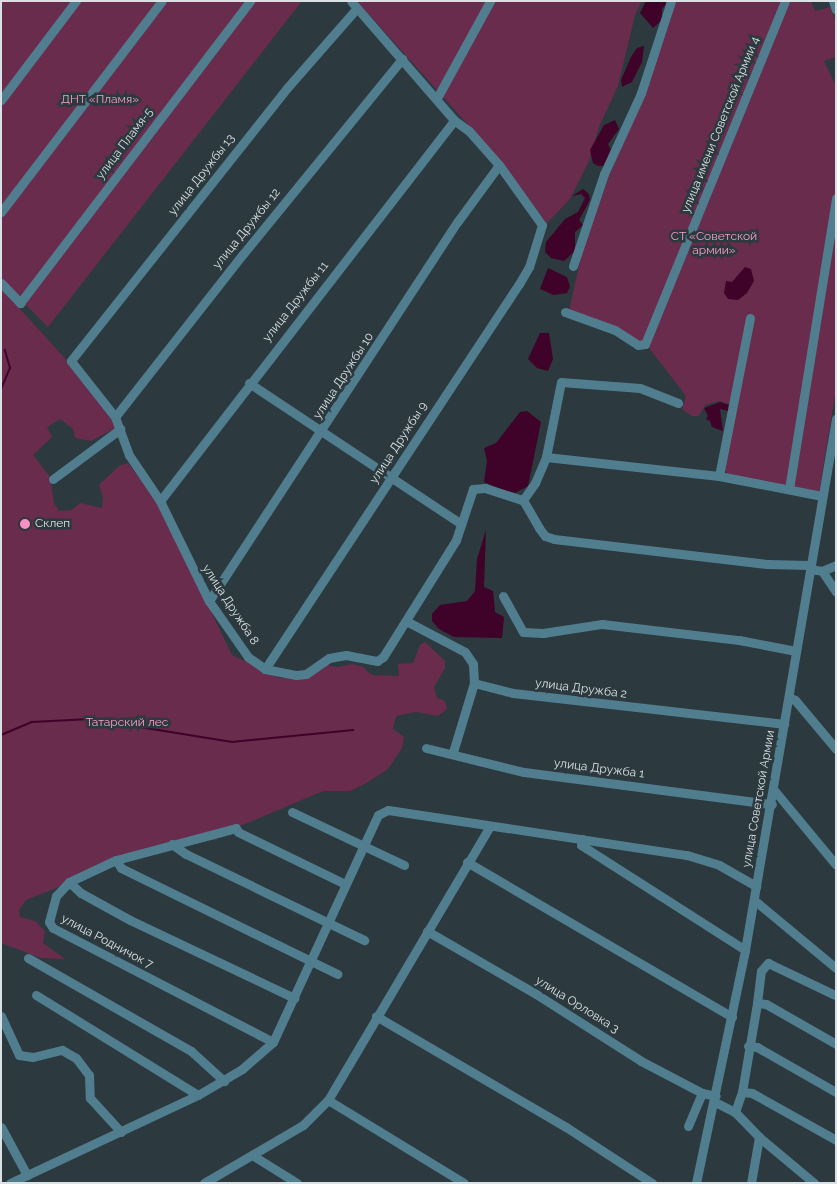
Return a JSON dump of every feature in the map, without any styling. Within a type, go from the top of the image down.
[{"type":"street","points":[[1,100],[76,1]]},
{"type":"street","points":[[1,212],[162,1]]},
{"type":"street","name":"улица Пламя-5","points":[[1,283],[20,303],[250,1]]},
{"type":"street","points":[[437,98],[490,1]]},
{"type":"street","points":[[573,266],[604,174],[641,93],[671,1]]},
{"type":"street","name":"улица имени Советской Армии 4","points":[[565,312],[615,330],[638,345],[645,344],[785,1]]},
{"type":"street","points":[[833,1],[836,10]]},
{"type":"street","points":[[354,5],[437,98],[454,120],[469,131],[499,165]]},
{"type":"street","name":"улица Дружбы 13","points":[[71,361],[354,5]]},
{"type":"street","name":"улица Дружбы 12","points":[[115,417],[243,254],[402,59]]},
{"type":"street","name":"улица Дружбы 11","points":[[160,501],[249,383],[454,120]]},
{"type":"street","name":"улица Дружбы 9","points":[[265,669],[529,267],[542,225],[499,165]]},
{"type":"street","name":"улица Дружбы 10","points":[[209,601],[323,432],[458,221],[499,165]]},
{"type":"street","points":[[788,489],[836,198]]},
{"type":"street","points":[[719,476],[750,318]]},
{"type":"street","name":"улица Дружба 8","points":[[71,361],[115,417],[129,455],[160,501],[209,601],[248,657],[265,669],[296,675],[306,674],[329,658],[346,655],[377,660],[383,657],[408,622],[456,540],[473,489],[486,488],[523,500]]},
{"type":"street","points":[[678,403],[640,388],[561,382],[546,457],[535,483],[523,500],[545,536],[554,539],[767,564],[810,567],[822,571],[836,592]]},
{"type":"street","points":[[249,383],[461,524]]},
{"type":"street","name":"улица Советской Армии","points":[[696,1183],[732,1017],[772,804],[822,496],[833,451],[836,419]]},
{"type":"street","points":[[53,479],[120,429]]},
{"type":"street","points":[[546,457],[719,476],[822,496]]},
{"type":"street","points":[[822,571],[836,565]]},
{"type":"street","points":[[503,596],[523,632],[543,634],[602,624],[739,640],[796,651]]},
{"type":"street","points":[[408,622],[465,652],[473,664],[474,683],[453,752]]},
{"type":"street","name":"улица Дружба 2","points":[[474,683],[513,693],[784,724]]},
{"type":"street","points":[[789,698],[796,700],[836,749]]},
{"type":"street","name":"улица Дружба 1","points":[[426,748],[453,752],[524,772],[772,804]]},
{"type":"street","points":[[774,790],[836,865]]},
{"type":"street","points":[[10,1183],[198,1095],[224,1081],[273,1042],[378,814],[388,810],[687,855],[719,865],[756,886]]},
{"type":"street","points":[[292,812],[404,865]]},
{"type":"street","points":[[204,1183],[303,1125],[328,1100],[490,826]]},
{"type":"street","name":"улица Родничок 7","points":[[273,1042],[53,928],[49,922],[56,896],[69,882],[116,860],[236,828],[238,832],[345,884]]},
{"type":"street","points":[[582,839],[582,845],[745,950]]},
{"type":"street","points":[[172,844],[186,854],[364,940]]},
{"type":"street","points":[[116,860],[121,868],[337,974]]},
{"type":"street","points":[[467,862],[732,1017]]},
{"type":"street","points":[[69,882],[81,893],[130,920],[294,998]]},
{"type":"street","points":[[754,900],[836,968]]},
{"type":"street","name":"улица Орловка 3","points":[[427,931],[536,994],[641,1061],[715,1099],[735,1112],[759,1137],[814,1183]]},
{"type":"street","points":[[28,958],[191,1050],[224,1081]]},
{"type":"street","points":[[735,1112],[742,1092],[761,971],[768,963],[835,995]]},
{"type":"street","points":[[36,995],[198,1095]]},
{"type":"street","points":[[757,1003],[766,1004],[836,1044]]},
{"type":"street","points":[[1,1016],[19,1055],[33,1057],[62,1050],[76,1058],[89,1075],[90,1098],[121,1132]]},
{"type":"street","points":[[376,1016],[566,1126],[652,1183]]},
{"type":"street","points":[[748,1046],[757,1047],[836,1092]]},
{"type":"street","points":[[688,1126],[702,1092]]},
{"type":"street","points":[[742,1092],[752,1093],[836,1140]]},
{"type":"street","points":[[328,1100],[464,1183]]},
{"type":"street","points":[[1,1126],[27,1175]]},
{"type":"street","points":[[751,1183],[759,1137]]},
{"type":"street","points":[[252,1155],[297,1183]]},
{"type":"green space","name":"ДНТ «Пламя»","points":[[1,1],[302,1],[48,327],[1,280]]},
{"type":"green space","points":[[357,1],[642,1],[635,15],[618,86],[599,127],[589,161],[570,199],[547,223],[497,157]]},
{"type":"green space","name":"СТ «Советской армии»","points":[[676,1],[811,1],[815,11],[830,7],[836,22],[836,57],[824,61],[836,86],[836,389],[819,493],[727,474],[725,469],[736,406],[719,401],[705,405],[699,416],[692,416],[682,409],[686,396],[649,348],[569,311],[583,248],[609,176],[645,94],[662,33]]},
{"type":"green space","name":"Татарский лес","points":[[1,288],[91,387],[116,428],[91,441],[75,438],[73,429],[60,419],[47,427],[52,437],[33,455],[50,477],[54,503],[59,511],[72,510],[80,503],[102,508],[103,497],[99,485],[119,466],[128,463],[158,503],[232,655],[279,678],[307,676],[326,665],[338,667],[353,664],[363,667],[372,675],[399,676],[398,664],[413,663],[420,645],[425,642],[445,661],[445,668],[434,687],[437,698],[444,700],[447,707],[444,712],[437,716],[416,712],[396,716],[393,729],[404,737],[402,748],[388,769],[365,784],[350,791],[323,791],[243,825],[228,826],[216,840],[174,841],[26,900],[19,910],[20,917],[35,921],[45,931],[43,943],[65,959],[41,958],[1,943]]},
{"type":"shaded area","points":[[646,1],[665,1],[666,4],[662,9],[662,20],[653,28],[640,13]]},
{"type":"shaded area","points":[[644,46],[642,62],[632,82],[622,87],[621,80],[631,57],[637,48]]},
{"type":"shaded area","points":[[615,120],[619,129],[608,144],[611,150],[605,166],[598,166],[593,163],[590,150],[604,125]]},
{"type":"shaded area","points":[[583,189],[589,194],[590,200],[579,220],[583,225],[575,232],[575,251],[564,261],[551,258],[545,252],[546,242],[565,219],[578,212],[585,198],[581,194],[572,196]]},
{"type":"shaded area","points":[[745,267],[751,269],[754,281],[747,293],[738,300],[728,299],[724,293],[726,281],[732,282]]},
{"type":"shaded area","points":[[548,268],[567,277],[570,287],[567,293],[554,295],[540,289]]},
{"type":"shaded area","points":[[540,333],[549,333],[553,359],[548,371],[537,368],[528,359]]},
{"type":"shaded area","points":[[720,402],[729,405],[728,411],[720,409],[723,431],[712,427],[710,421],[706,419],[708,416],[704,408]]},
{"type":"shaded area","points":[[527,411],[541,422],[528,486],[515,493],[484,482],[487,461],[484,448],[496,443],[520,412]]},
{"type":"shaded area","points":[[486,530],[484,587],[493,591],[495,612],[504,617],[502,638],[454,637],[439,629],[432,621],[432,614],[440,605],[467,601],[475,591],[477,559]]},
{"type":"waterway","points":[[1,389],[10,368],[5,350]]},
{"type":"waterway","points":[[1,735],[32,722],[90,719],[232,742],[353,730]]},
{"type":"place","name":"Склеп","points":[[25,524]]}]
